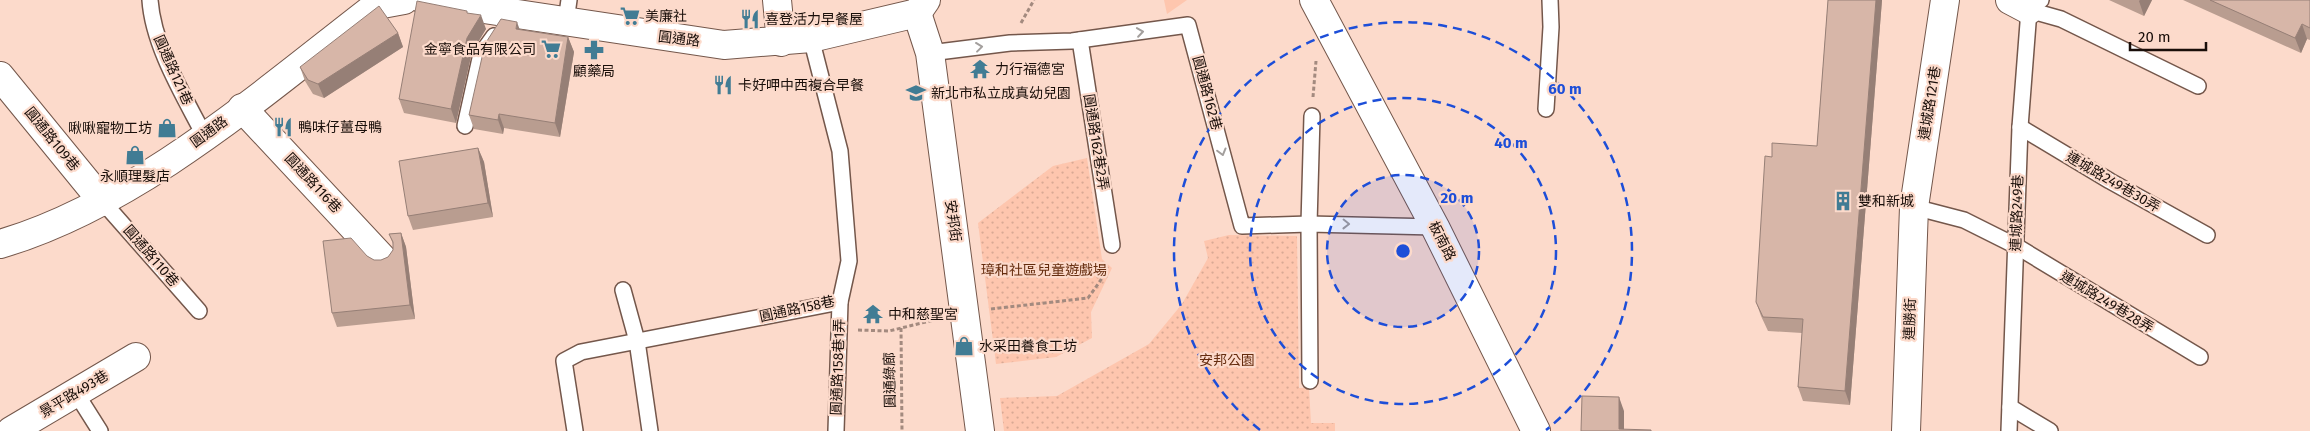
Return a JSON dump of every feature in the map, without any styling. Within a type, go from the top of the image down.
[{"type":"street","name":"圓通路","points":[[0,244],[103,202],[205,137],[377,5],[404,0]]},
{"type":"street","name":"圓通路","points":[[424,0],[509,12],[568,10],[653,36],[724,45],[781,42],[811,38],[918,4]]},
{"type":"street","points":[[777,0],[781,42]]},
{"type":"street","name":"板南路","points":[[1314,0],[1435,227],[1536,431]]},
{"type":"street","name":"連城路121巷","points":[[1914,207],[1945,0]]},
{"type":"street","name":"安邦街","points":[[918,4],[930,53],[980,431]]},
{"type":"street","name":"圓通路109巷","points":[[5,89],[103,202]]},
{"type":"street","name":"圓通路116巷","points":[[242,108],[384,258]]},
{"type":"street","name":"連勝街","points":[[1906,431],[1914,207]]},
{"type":"street","name":"景平路493巷","points":[[12,431],[136,357]]},
{"type":"lane","name":"圓通路121巷","points":[[150,0],[151,19],[172,71],[205,137]]},
{"type":"lane","points":[[1546,109],[1551,27],[1550,0]]},
{"type":"lane","points":[[2027,4],[2198,86]]},
{"type":"lane","name":"連城路249巷","points":[[2009,431],[2020,127],[2027,4]]},
{"type":"lane","points":[[465,126],[481,54],[509,12]]},
{"type":"lane","name":"圓通路162巷","points":[[930,53],[1010,43],[1080,40],[1188,25],[1242,226],[1309,224],[1435,227]]},
{"type":"lane","name":"圓通路158巷","points":[[575,431],[564,361],[580,352],[840,302],[848,261],[840,151],[811,38]]},
{"type":"lane","name":"圓通路162巷2弄","points":[[1080,40],[1112,245]]},
{"type":"lane","points":[[1310,381],[1309,224],[1312,116]]},
{"type":"lane","name":"連城路249巷30弄","points":[[2020,127],[2110,181],[2207,235]]},
{"type":"lane","name":"圓通路110巷","points":[[103,202],[199,311]]},
{"type":"lane","name":"連城路249巷28弄","points":[[1914,207],[1964,220],[2016,246],[2200,357]]},
{"type":"lane","points":[[623,290],[637,341],[650,431]]},
{"type":"lane","name":"圓通路158巷1弄","points":[[836,431],[840,302]]},
{"type":"lane","points":[[76,393],[100,431]]},
{"type":"lane","points":[[2010,407],[2050,431]]},
{"type":"path","points":[[839,330],[889,330],[965,312],[1088,298],[1103,277],[1112,245]]},
{"type":"path","name":"圓通綠廊","points":[[901,328],[902,431]]},
{"type":"green space","points":[[1164,0],[1187,0],[1167,14]]},
{"type":"green space","name":"璋和社區兒童遊戲場","points":[[1087,158],[1102,259],[1112,268],[1091,312],[1092,338],[1056,357],[996,364],[978,223],[1053,166]]},
{"type":"green space","name":"安邦公園","points":[[1229,235],[1297,236],[1299,388],[1309,388],[1311,423],[1335,423],[1335,431],[1004,431],[1000,398],[1057,396],[1149,344],[1182,304],[1208,258],[1204,241]]},
{"type":"building","points":[[1828,0],[1876,0],[1845,391],[1798,387],[1803,319],[1763,317],[1756,302],[1765,156],[1772,157],[1772,143],[1817,146]]},
{"type":"building","points":[[2210,0],[2310,0],[2310,28],[2302,24],[2295,38]]},
{"type":"building","points":[[417,1],[481,15],[467,38],[451,109],[399,99]]},
{"type":"building","points":[[379,6],[398,33],[318,84],[308,80],[300,67]]},
{"type":"building","points":[[501,19],[517,22],[516,29],[568,37],[555,123],[499,114],[498,120],[469,115],[485,44]]},
{"type":"building","points":[[478,148],[488,203],[408,216],[399,161]]},
{"type":"building","points":[[401,233],[410,305],[332,313],[323,241],[351,238],[367,256],[374,260],[381,260],[388,257],[393,250],[393,242],[389,234]]},
{"type":"building","points":[[1582,396],[1619,397],[1619,429],[1651,431],[1581,431]]},
{"type":"place","name":"美廉社","points":[[630,16]]},
{"type":"place","name":"喜登活力早餐屋","points":[[750,19]]},
{"type":"place","name":"金寧食品有限公司","points":[[551,49]]},
{"type":"place","name":"顧藥局","points":[[594,50]]},
{"type":"place","name":"力行福德宮","points":[[980,69]]},
{"type":"place","name":"卡好呷中西複合早餐","points":[[723,85]]},
{"type":"place","name":"新北市私立成真幼兒園","points":[[916,93]]},
{"type":"place","name":"鴨味仔薑母鴨","points":[[283,127]]},
{"type":"place","name":"啾啾寵物工坊","points":[[167,128]]},
{"type":"place","name":"永順理髮店","points":[[135,155]]},
{"type":"place","name":"雙和新城","points":[[1843,201]]},
{"type":"place","name":"中和慈聖宮","points":[[873,314]]},
{"type":"place","name":"水采田養食工坊","points":[[964,346]]}]
